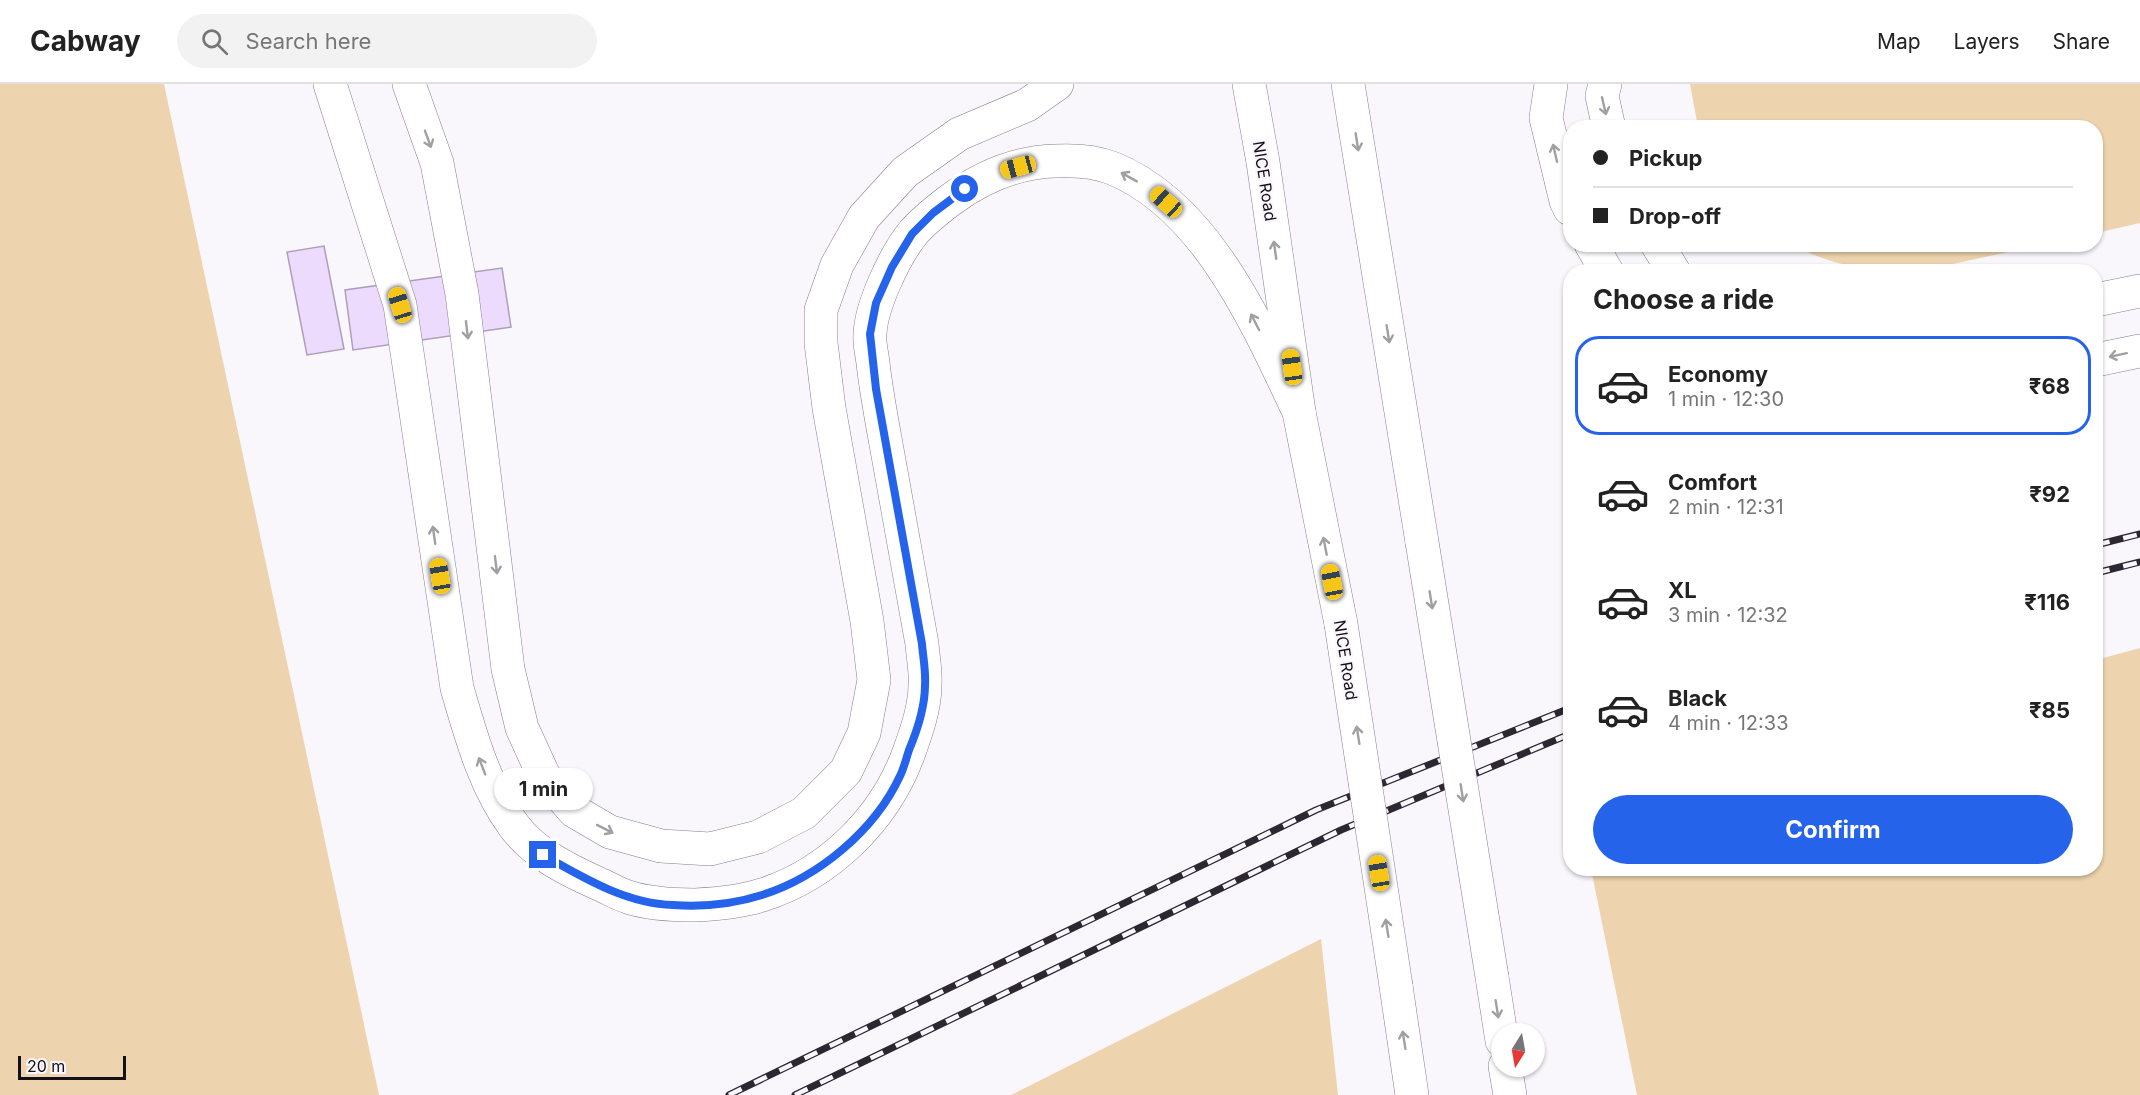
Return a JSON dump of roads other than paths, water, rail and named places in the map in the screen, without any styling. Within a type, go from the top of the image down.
[{"type":"highway","points":[[330,84],[400,305],[457,688],[471,738],[489,786],[514,827],[543,855],[579,875],[629,897],[671,906],[721,904],[762,895],[801,878],[830,859],[857,835],[882,806],[900,776],[921,712],[926,686],[922,644],[876,389],[870,334],[876,303],[892,267],[912,234],[933,213],[965,189],[997,172],[1038,161],[1082,160],[1112,168],[1153,190],[1180,214],[1232,281],[1254,318],[1299,412]]},
{"type":"highway","points":[[409,84],[437,163],[462,294],[508,669],[522,728],[544,776],[574,811],[610,832],[661,846],[710,849],[758,837],[804,813],[846,771],[864,734],[874,680],[867,621],[829,408],[821,343],[821,310],[837,265],[864,217],[905,172],[959,134],[1026,105],[1057,84]]},
{"type":"highway","name":"NICE Road","points":[[1249,84],[1263,162],[1299,412],[1341,624],[1413,1095]]},
{"type":"highway","points":[[1348,84],[1499,1023]]},
{"type":"highway","points":[[1551,84],[1546,118],[1563,189]]},
{"type":"highway","points":[[1605,84],[1602,96],[1607,120]]},
{"type":"highway","points":[[2103,299],[2140,291]]},
{"type":"highway","points":[[2103,359],[2140,351]]},
{"type":"highway","points":[[1508,1077],[1510,1095]]},
{"type":"railway","points":[[2103,543],[2140,534]]},
{"type":"railway","points":[[2103,571],[2140,562]]},
{"type":"railway","points":[[729,1095],[1316,810],[1563,711]]},
{"type":"railway","points":[[795,1095],[1341,830],[1563,737]]}]
